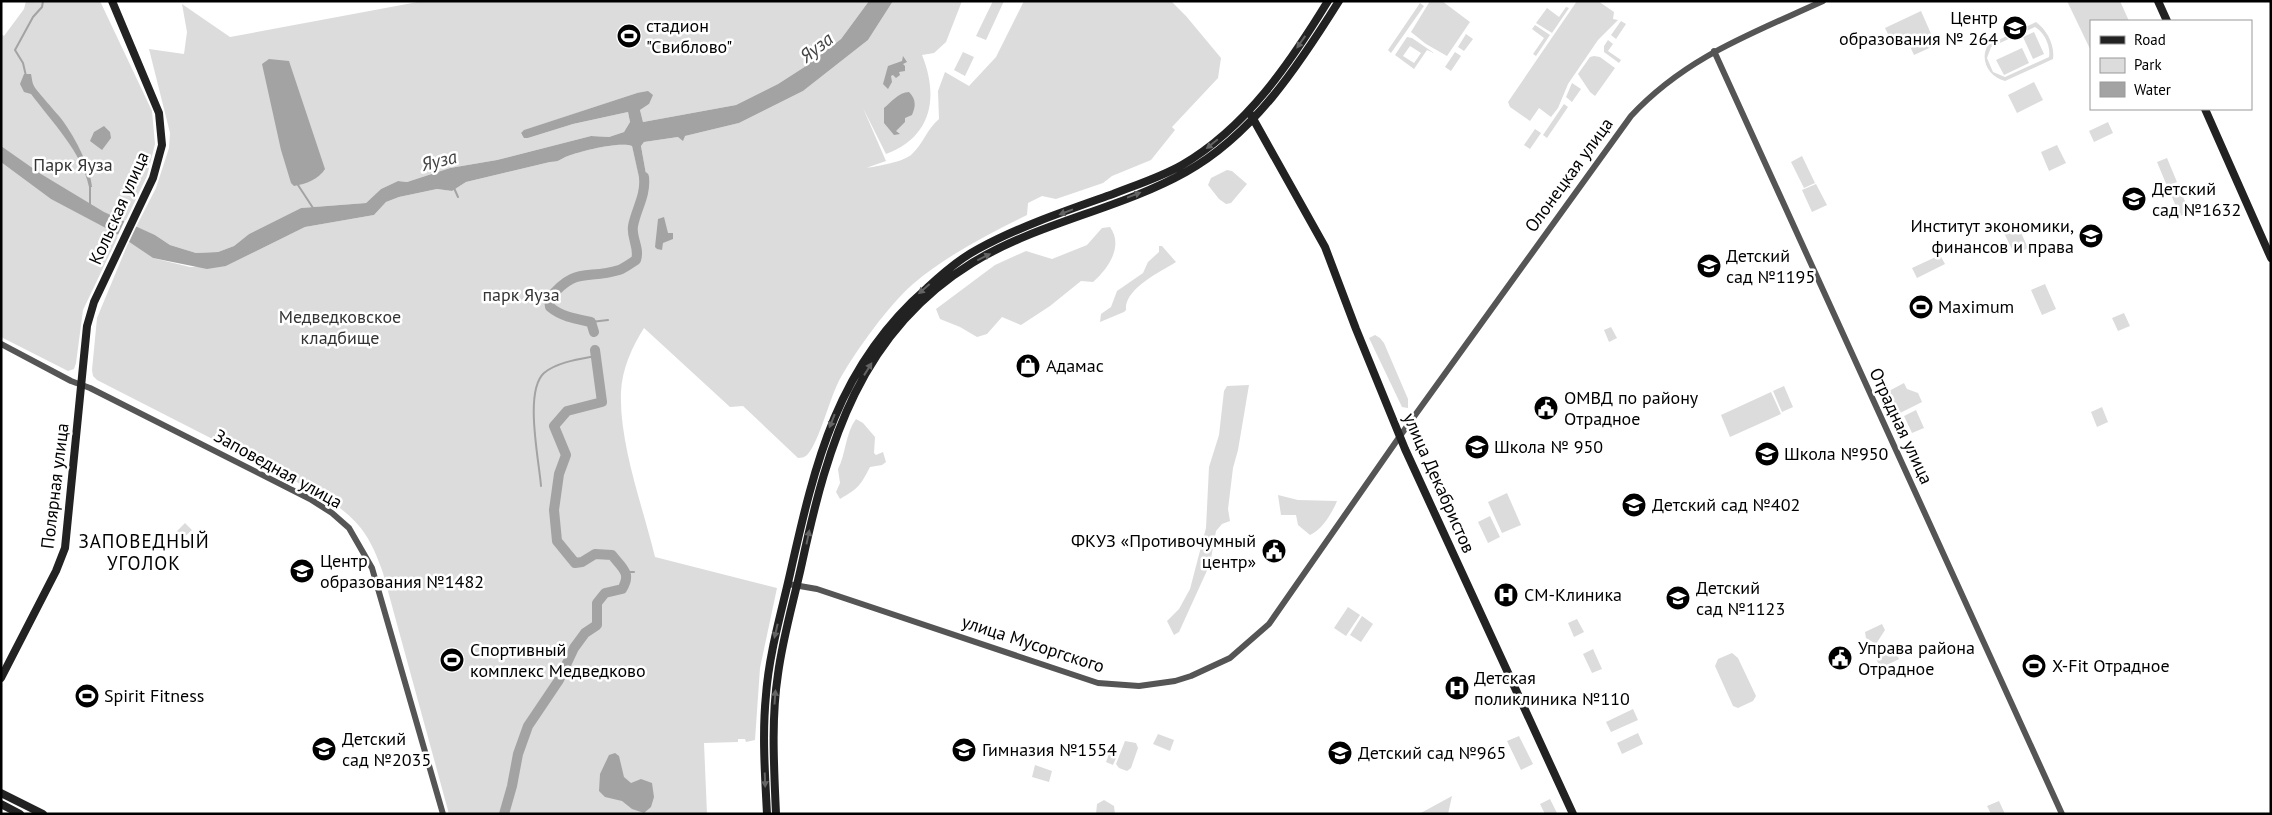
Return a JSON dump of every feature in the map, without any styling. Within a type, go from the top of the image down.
[{"type":"main road","name":"Кольская улица","points":[[90,314],[158,163],[162,145],[158,113],[112,1]]},
{"type":"main road","points":[[776,814],[773,739],[775,698],[782,649],[827,460],[860,381],[876,356],[916,307],[973,262],[1024,237],[1154,187],[1186,172],[1215,152],[1251,116],[1328,1]]},
{"type":"main road","points":[[766,814],[764,739],[766,697],[773,644],[818,458],[834,417],[852,379],[869,352],[910,302],[944,272],[979,248],[1021,229],[1151,180],[1181,165],[1251,116],[1263,110],[1288,77],[1339,1]]},
{"type":"main road","points":[[2158,1],[2167,20]]},
{"type":"main road","points":[[2205,110],[2271,258]]},
{"type":"main road","name":"улица Декабристов","points":[[1251,116],[1325,246],[1356,329],[1400,436],[1572,814]]},
{"type":"main road","name":"Полярная улица","points":[[1,678],[56,571],[65,548],[87,326],[90,314]]},
{"type":"main road","points":[[1,793],[43,814]]},
{"type":"main road","points":[[1,804],[20,814]]},
{"type":"street","name":"Олонецкая улица","points":[[1400,436],[1631,116],[1664,84],[1714,51],[1823,1]]},
{"type":"street","name":"Отрадная улица","points":[[1714,51],[2062,814]]},
{"type":"street","name":"Заповедная улица","points":[[1,344],[310,499],[332,513],[349,528],[372,568],[443,814]]},
{"type":"street","name":"улица Мусоргского","points":[[788,584],[818,589],[1098,682],[1140,686],[1175,681],[1230,658],[1269,624],[1400,436]]},
{"type":"green space","name":"парк Яуза","points":[[26,1],[100,1],[152,111],[155,144],[147,176],[83,310],[76,363],[74,369],[68,371],[1,337],[1,34],[4,36],[24,9]]},
{"type":"green space","name":"парк Яуза","points":[[423,1],[869,1],[841,39],[806,66],[778,84],[736,105],[643,122],[640,110],[649,104],[637,93],[525,130],[521,134],[528,138],[573,124],[628,112],[630,122],[624,132],[609,137],[591,136],[497,160],[450,168],[407,182],[398,181],[381,189],[366,203],[301,208],[249,234],[234,246],[218,252],[196,253],[170,245],[155,235],[136,227],[156,188],[169,148],[170,133],[149,49],[184,54],[187,32],[182,4],[230,37]]},
{"type":"green space","name":"парк Яуза","points":[[893,1],[962,1],[946,42],[934,53],[922,55],[930,86],[930,100],[928,114],[922,126],[913,137],[901,147],[886,154],[863,108],[886,161],[866,168],[903,159],[916,150],[931,127],[939,119],[938,91],[945,72],[969,86],[996,57],[1024,1],[1171,1],[1221,58],[1218,78],[1172,127],[1175,130],[1151,160],[1112,176],[1103,183],[1056,199],[1042,196],[1028,203],[1027,215],[953,255],[903,293],[884,315],[841,377],[817,439],[808,454],[803,457],[798,458],[743,406],[730,407],[644,328],[635,343],[626,367],[621,392],[621,412],[628,454],[655,557],[777,588],[760,668],[755,740],[746,742],[745,739],[738,739],[738,742],[704,743],[707,814],[449,814],[383,573],[367,537],[353,519],[322,495],[97,380],[93,376],[97,318],[129,241],[153,258],[190,267],[226,266],[305,227],[374,215],[386,202],[399,197],[437,189],[452,191],[466,182],[555,161],[590,149],[619,145],[632,146],[643,193],[646,174],[641,146],[644,142],[685,136],[739,123],[803,91],[868,40]]},
{"type":"green space","points":[[993,1],[1004,1],[986,40],[976,36]]},
{"type":"green space","points":[[1430,1],[1442,1],[1470,22],[1447,56],[1426,44],[1411,32]]},
{"type":"green space","points":[[1577,1],[1598,1],[1614,12],[1613,19],[1618,20],[1598,40],[1568,84],[1558,108],[1551,117],[1539,108],[1530,121],[1510,107],[1508,102]]},
{"type":"green space","points":[[2067,1],[2120,1],[2129,20],[2090,20],[2090,49]]},
{"type":"green space","points":[[1420,3],[1424,6],[1391,53],[1388,50]]},
{"type":"green space","points":[[1566,7],[1569,8],[1552,33],[1536,23],[1547,8],[1559,17]]},
{"type":"green space","points":[[1921,11],[1936,45],[1914,55],[1905,36],[1892,42],[1885,28]]},
{"type":"green space","points":[[1621,21],[1626,24],[1616,39],[1611,35]]},
{"type":"green space","points":[[2036,22],[2044,29],[2049,38],[2053,48],[2053,59],[2005,81],[1994,76],[1987,67],[1985,51],[1988,45]],"holes":[[[2035,27],[2048,44],[2049,57],[2005,77],[1993,72],[1987,58],[1991,47]]]},
{"type":"green space","points":[[1535,25],[1550,35],[1536,56],[1533,54],[1544,38],[1532,29]]},
{"type":"green space","points":[[2034,32],[2044,54],[2033,59],[2023,37]]},
{"type":"green space","points":[[1466,34],[1473,39],[1464,51],[1458,47]]},
{"type":"green space","points":[[1407,37],[1412,38],[1434,53],[1427,50],[1414,69],[1395,55]],"holes":[[[1410,46],[1421,53],[1414,63],[1403,56]]]},
{"type":"green space","points":[[1608,40],[1613,44],[1608,51],[1621,60],[1619,63],[1604,52],[1604,46]]},
{"type":"green space","points":[[2022,48],[2029,63],[2004,75],[1996,60]]},
{"type":"green space","points":[[963,52],[974,57],[965,76],[954,70]]},
{"type":"green space","points":[[1455,52],[1461,56],[1451,71],[1445,67]]},
{"type":"green space","points":[[1590,57],[1600,57],[1615,68],[1595,96],[1590,92],[1578,74]]},
{"type":"green space","points":[[2034,82],[2043,100],[2017,113],[2008,95]]},
{"type":"green space","points":[[1572,83],[1581,89],[1572,102],[1566,97]]},
{"type":"green space","points":[[1564,104],[1568,107],[1547,138],[1543,135]]},
{"type":"green space","points":[[2108,122],[2113,133],[2094,142],[2089,131]]},
{"type":"green space","points":[[1535,129],[1541,133],[1530,149],[1524,145]]},
{"type":"green space","points":[[2057,145],[2066,163],[2049,171],[2041,152]]},
{"type":"green space","points":[[1802,156],[1815,183],[1804,188],[1791,162]]},
{"type":"green space","points":[[2167,158],[2177,182],[2167,186],[2157,162]]},
{"type":"green space","points":[[1227,170],[1232,171],[1247,184],[1231,203],[1226,204],[1219,199],[1208,185],[1211,178]]},
{"type":"green space","points":[[1816,184],[1827,205],[1812,212],[1802,190]]},
{"type":"green space","points":[[2178,186],[2190,212],[2180,216],[2169,190]]},
{"type":"green space","points":[[2017,224],[2028,248],[2015,255],[2003,231]]},
{"type":"green space","points":[[1110,227],[1114,234],[1115,249],[1109,264],[1099,277],[1093,282],[1081,281],[1050,306],[1021,325],[1002,317],[987,334],[977,337],[960,327],[940,319],[936,309],[995,265],[1026,251],[1052,259],[1087,245],[1102,228]]},
{"type":"green space","points":[[1159,246],[1162,246],[1176,262],[1137,288],[1127,302],[1124,312],[1100,322],[1101,314],[1111,307],[1117,291],[1143,273],[1148,262],[1159,252]]},
{"type":"green space","points":[[1940,255],[1945,264],[1917,278],[1912,268]]},
{"type":"green space","points":[[2045,284],[2056,309],[2042,315],[2031,290]]},
{"type":"green space","points":[[2124,313],[2130,326],[2118,331],[2112,318]]},
{"type":"green space","points":[[1611,327],[1617,338],[1609,342],[1604,330]]},
{"type":"green space","points":[[1375,335],[1384,343],[1408,399],[1408,408],[1402,407],[1369,338]]},
{"type":"green space","points":[[1904,383],[1907,389],[1918,393],[1922,402],[1898,414],[1887,392]]},
{"type":"green space","points":[[1249,385],[1238,450],[1233,468],[1228,509],[1230,521],[1222,524],[1216,531],[1210,564],[1179,632],[1174,635],[1167,621],[1179,609],[1190,589],[1206,528],[1209,467],[1219,435],[1224,391],[1227,386]]},
{"type":"green space","points":[[1784,386],[1793,407],[1782,412],[1773,391]]},
{"type":"green space","points":[[1771,392],[1781,414],[1730,437],[1721,415]]},
{"type":"green space","points":[[2102,407],[2108,422],[2097,427],[2091,412]]},
{"type":"green space","points":[[1916,410],[1924,428],[1912,433],[1904,416]]},
{"type":"green space","points":[[856,419],[863,423],[875,437],[874,453],[876,455],[883,452],[886,462],[882,465],[870,467],[858,486],[840,499],[836,492],[840,483],[838,469],[852,425]]},
{"type":"green space","points":[[1507,493],[1521,525],[1502,533],[1488,502]]},
{"type":"green space","points":[[1278,495],[1298,500],[1337,501],[1322,525],[1310,535],[1298,525],[1296,515],[1281,515]]},
{"type":"green space","points":[[1490,516],[1500,537],[1488,543],[1478,522]]},
{"type":"green space","points":[[185,523],[192,530],[179,542],[173,535]]},
{"type":"green space","points":[[1348,607],[1360,615],[1346,636],[1334,628]]},
{"type":"green space","points":[[1362,616],[1373,624],[1361,642],[1350,635]]},
{"type":"green space","points":[[1577,619],[1584,632],[1574,637],[1568,623]]},
{"type":"green space","points":[[1882,624],[1885,630],[1876,644],[1866,638],[1865,632]]},
{"type":"green space","points":[[1593,649],[1602,669],[1592,673],[1583,654]]},
{"type":"green space","points":[[1894,650],[1899,659],[1881,668],[1876,659]]},
{"type":"green space","points":[[1732,653],[1738,658],[1756,696],[1753,701],[1738,708],[1733,706],[1715,666],[1718,659]]},
{"type":"green space","points":[[1633,709],[1638,720],[1611,732],[1606,722]]},
{"type":"green space","points":[[1638,733],[1643,744],[1622,754],[1617,743]]},
{"type":"green space","points":[[1158,734],[1174,740],[1170,751],[1153,744]]},
{"type":"green space","points":[[1519,736],[1533,764],[1521,770],[1507,741]]},
{"type":"green space","points":[[1125,741],[1136,743],[1138,748],[1131,768],[1127,771],[1119,768],[1116,764]]},
{"type":"green space","points":[[1111,748],[1119,751],[1113,765],[1106,762]]},
{"type":"green space","points":[[1035,765],[1052,771],[1049,782],[1032,777]]},
{"type":"green space","points":[[1452,796],[1448,814],[1419,814]]},
{"type":"green space","points":[[1550,799],[1557,813],[1545,814],[1540,804]]},
{"type":"green space","points":[[1104,800],[1114,806],[1115,814],[1096,814],[1097,804]]},
{"type":"green space","points":[[1999,801],[2005,814],[1991,814],[1987,806]]},
{"type":"water","points":[[869,1],[893,1],[868,40],[803,91],[739,123],[685,136],[683,141],[678,137],[644,142],[641,146],[646,174],[643,195],[632,146],[600,147],[555,161],[466,182],[452,191],[437,189],[399,197],[386,202],[374,215],[305,227],[226,266],[207,269],[153,258],[119,235],[51,199],[1,162],[1,146],[41,174],[104,212],[155,235],[170,245],[196,253],[218,252],[234,246],[249,234],[301,208],[366,203],[381,189],[398,181],[407,182],[450,168],[497,160],[591,136],[609,137],[624,132],[630,122],[628,112],[573,124],[528,138],[524,138],[521,133],[524,130],[637,93],[648,91],[653,95],[649,104],[640,110],[643,122],[736,105],[778,84],[806,66],[841,39]]},
{"type":"water","points":[[903,56],[907,62],[903,64],[905,71],[899,72],[900,75],[896,78],[893,75],[891,76],[892,82],[888,89],[883,84],[888,66],[902,61]]},
{"type":"water","points":[[269,59],[289,61],[325,169],[316,178],[299,185],[294,186],[291,183],[281,150],[262,64]]},
{"type":"water","points":[[24,74],[31,74],[35,88],[70,131],[88,169],[92,187],[89,187],[80,162],[65,138],[31,94],[24,92],[20,84]]},
{"type":"water","points":[[909,92],[915,106],[912,115],[905,118],[905,122],[896,131],[900,134],[894,135],[884,123],[884,108],[898,96]]},
{"type":"water","points":[[104,126],[110,132],[111,138],[102,150],[90,141],[94,132]]},
{"type":"water","points":[[664,217],[668,233],[673,233],[673,239],[663,243],[662,250],[655,247],[658,219]]},
{"type":"water","points":[[615,753],[619,756],[624,777],[631,783],[641,779],[652,783],[654,797],[651,807],[644,813],[632,809],[622,801],[605,797],[599,791],[600,774],[609,755]]},
{"type":"pier","points":[[125,220],[137,225],[128,244],[117,237]]},
{"type":"waterway","points":[[26,76],[23,63],[15,50],[33,17],[42,7],[43,1]]},
{"type":"waterway","points":[[594,332],[591,322],[559,313],[550,307],[549,299],[566,282],[574,278],[619,270],[636,260],[637,251],[633,226],[642,196],[644,177]]},
{"type":"waterway","points":[[298,185],[313,208]]},
{"type":"waterway","points":[[90,186],[90,207]]},
{"type":"waterway","points":[[454,188],[458,197]]},
{"type":"waterway","points":[[591,322],[608,320]]},
{"type":"waterway","points":[[504,814],[518,754],[528,726],[559,680],[574,648],[585,633],[597,625],[597,603],[605,593],[622,589],[626,579],[622,567],[612,555],[595,554],[582,562],[575,563],[557,541],[554,510],[559,474],[566,455],[554,426],[567,411],[602,402],[595,350]]},
{"type":"waterway","points":[[541,486],[534,426],[535,395],[538,382],[544,373],[555,366],[596,356]]},
{"type":"waterway","points":[[626,572],[634,572]]},
{"type":"place","name":"Центр образования № 264","points":[[2015,28]]},
{"type":"place","name":"стадион \"Свиблово\"","points":[[629,36]]},
{"type":"place","name":"Детский сад №1632","points":[[2134,199]]},
{"type":"place","name":"Институт экономики, финансов и права","points":[[2091,236]]},
{"type":"place","name":"Детский сад №1195","points":[[1709,266]]},
{"type":"place","name":"Maximum","points":[[1921,307]]},
{"type":"place","name":"Адамас","points":[[1028,366]]},
{"type":"place","name":"ОМВД по району Отрадное","points":[[1546,408]]},
{"type":"place","name":"Школа № 950","points":[[1477,447]]},
{"type":"place","name":"Школа №950","points":[[1767,454]]},
{"type":"place","name":"Детский сад №402","points":[[1634,505]]},
{"type":"place","name":"ФКУЗ «Противочумный центр»","points":[[1274,551]]},
{"type":"place","name":"Центр образования №1482","points":[[302,571]]},
{"type":"place","name":"СМ-Клиника","points":[[1506,595]]},
{"type":"place","name":"Детский сад №1123","points":[[1678,598]]},
{"type":"place","name":"Управа района Отрадное","points":[[1840,658]]},
{"type":"place","name":"Спортивный комплекс Медведково","points":[[452,660]]},
{"type":"place","name":"X-Fit Отрадное","points":[[2034,666]]},
{"type":"place","name":"Детская поликлиника №110","points":[[1457,688]]},
{"type":"place","name":"Spirit Fitness","points":[[87,696]]},
{"type":"place","name":"Детский сад №2035","points":[[324,749]]},
{"type":"place","name":"Гимназия №1554","points":[[964,750]]},
{"type":"place","name":"Детский сад №965","points":[[1340,753]]},
{"type":"district","name":"ЗАПОВЕДНЫЙ УГОЛОК","points":[[144,552]]},
{"type":"water label","name":"Яуза","points":[[816,47]]},
{"type":"water label","name":"Яуза","points":[[439,160]]},
{"type":"park label","name":"Парк Яуза","points":[[73,165]]},
{"type":"park label","name":"Медведковское кладбище","points":[[340,327]]}]
